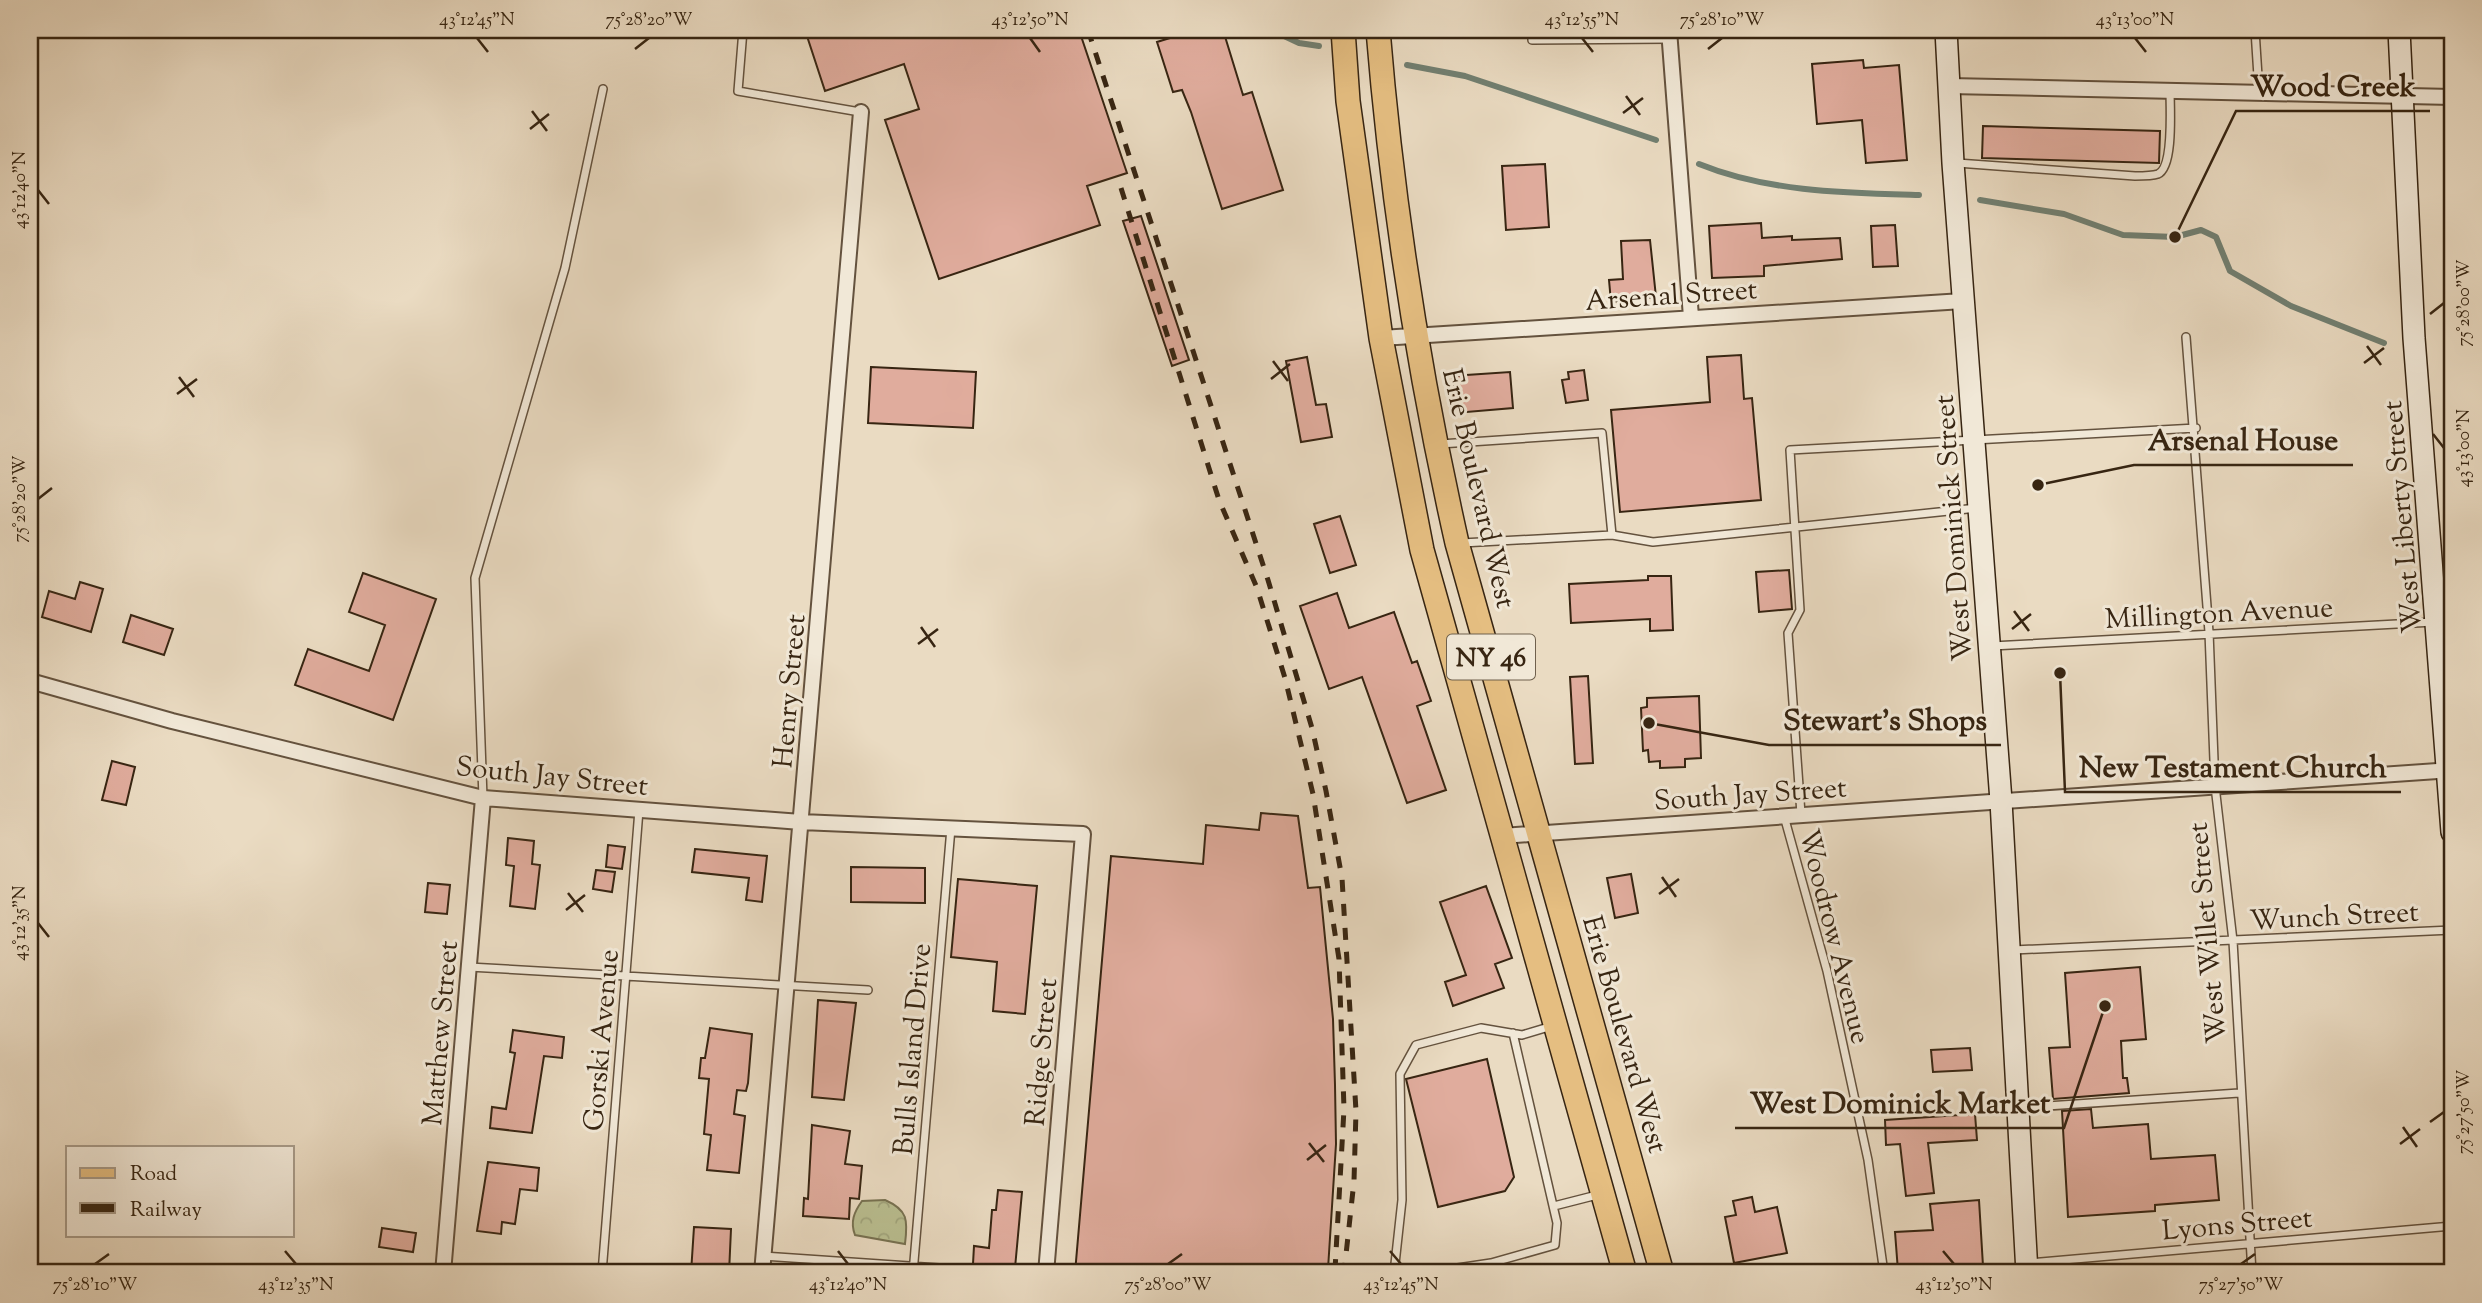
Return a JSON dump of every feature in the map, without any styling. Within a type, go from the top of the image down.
[{"type":"main road","name":"NY 46","points":[[1343,30],[1348,101],[1381,338],[1422,550],[1625,1273]]},
{"type":"main road","name":"Erie Boulevard West","points":[[1378,30],[1395,198],[1435,445],[1457,543],[1662,1273]]},
{"type":"street","name":"West Dominick Street","points":[[1946,30],[1953,163],[2001,801],[2027,1269]]},
{"type":"street","name":"West Liberty Street","points":[[2399,30],[2414,338],[2445,621],[2452,832]]},
{"type":"street","points":[[1669,34],[1691,317]]},
{"type":"street","points":[[1949,86],[2452,97]]},
{"type":"street","name":"Henry Street","points":[[762,1273],[861,112]]},
{"type":"street","name":"Arsenal Street","points":[[1381,338],[1963,301]]},
{"type":"street","name":"South Jay Street","points":[[30,681],[172,721],[483,798],[801,822],[1083,834]]},
{"type":"street","name":"South Jay Street","points":[[1502,836],[2451,770]]},
{"type":"street","name":"Matthew Street","points":[[443,1273],[483,798]]},
{"type":"street","name":"Ridge Street","points":[[1046,1273],[1083,834]]},
{"type":"lane","points":[[743,30],[738,91],[861,112]]},
{"type":"lane","points":[[1532,30],[1532,40],[1669,34]]},
{"type":"lane","points":[[2255,30],[2259,92]]},
{"type":"lane","points":[[483,798],[475,578],[565,268],[604,89]]},
{"type":"lane","points":[[1953,163],[2135,176],[2158,174],[2166,167],[2169,154],[2170,91]]},
{"type":"lane","name":"West Willet Street","points":[[2186,337],[2196,428],[2209,632],[2215,786],[2232,941],[2239,1093],[2252,1273]]},
{"type":"lane","points":[[1801,814],[1788,633],[1800,610],[1790,450],[2196,428]]},
{"type":"lane","points":[[1435,445],[1602,433],[1612,535]]},
{"type":"lane","points":[[1457,543],[1612,535],[1653,542],[1978,508]]},
{"type":"lane","name":"Millington Avenue","points":[[1988,646],[2445,621]]},
{"type":"lane","name":"Gorski Avenue","points":[[603,1273],[639,810]]},
{"type":"lane","name":"Woodrow Avenue","points":[[1783,815],[1827,971],[1868,1160],[1884,1273]]},
{"type":"lane","name":"Bulls Island Drive","points":[[913,1269],[951,827]]},
{"type":"lane","name":"Wunch Street","points":[[2009,950],[2452,930]]},
{"type":"lane","points":[[469,967],[868,990]]},
{"type":"lane","points":[[1394,1273],[1402,1200],[1400,1074],[1416,1045],[1481,1028],[1522,1035],[1556,1025]]},
{"type":"lane","points":[[1424,1273],[1491,1263],[1555,1245],[1557,1223],[1554,1206],[1513,1033]]},
{"type":"lane","points":[[2018,1108],[2239,1093]]},
{"type":"lane","points":[[1554,1206],[1603,1193]]},
{"type":"lane","name":"Lyons Street","points":[[2027,1269],[2249,1242],[2452,1226]]},
{"type":"lane","points":[[763,1256],[913,1269],[1012,1273]]},
{"type":"green space","points":[[885,1200],[898,1208],[905,1217],[905,1244],[855,1235],[854,1217],[862,1201]]},
{"type":"building","points":[[805,30],[1079,30],[1127,173],[1087,186],[1100,225],[939,279],[885,120],[919,109],[904,64],[825,91]]},
{"type":"building","points":[[1196,30],[1223,30],[1243,95],[1252,92],[1283,190],[1222,209],[1191,112],[1182,90],[1173,92],[1157,42]]},
{"type":"building","points":[[1863,60],[1864,68],[1899,65],[1907,160],[1866,163],[1862,120],[1817,124],[1812,64]]},
{"type":"building","points":[[1983,126],[2160,131],[2159,163],[1982,158]]},
{"type":"building","points":[[1545,164],[1549,227],[1506,230],[1502,166]]},
{"type":"building","points":[[1141,216],[1189,360],[1172,366],[1123,221]]},
{"type":"building","points":[[1761,223],[1762,238],[1840,238],[1842,259],[1764,266],[1764,276],[1712,278],[1709,226]]},
{"type":"building","points":[[1895,225],[1898,266],[1873,267],[1871,226]]},
{"type":"building","points":[[1650,240],[1656,297],[1611,302],[1609,280],[1623,279],[1621,241]]},
{"type":"building","points":[[1741,355],[1744,399],[1752,398],[1761,500],[1620,512],[1611,410],[1710,402],[1707,357]]},
{"type":"building","points":[[1307,357],[1316,405],[1326,404],[1332,437],[1301,442],[1286,361]]},
{"type":"building","points":[[871,367],[976,372],[973,428],[868,423]]},
{"type":"building","points":[[1584,370],[1588,400],[1566,403],[1562,380],[1569,379],[1568,372]]},
{"type":"building","points":[[1510,372],[1513,408],[1455,413],[1452,376]]},
{"type":"building","points":[[1340,516],[1356,565],[1330,573],[1314,524]]},
{"type":"building","points":[[1789,570],[1792,609],[1759,612],[1756,572]]},
{"type":"building","points":[[363,573],[436,599],[393,720],[295,685],[308,649],[369,671],[385,625],[349,612]]},
{"type":"building","points":[[1648,576],[1671,576],[1673,630],[1650,631],[1650,619],[1571,623],[1569,584],[1648,580]]},
{"type":"building","points":[[80,582],[103,589],[91,632],[42,617],[49,591],[75,599]]},
{"type":"building","points":[[1337,593],[1349,628],[1394,612],[1412,663],[1417,661],[1431,701],[1417,706],[1446,790],[1407,803],[1362,677],[1329,689],[1300,606]]},
{"type":"building","points":[[131,615],[173,629],[164,655],[123,642]]},
{"type":"building","points":[[1588,676],[1593,763],[1575,764],[1570,677]]},
{"type":"building","points":[[1699,696],[1701,758],[1685,759],[1685,767],[1660,768],[1660,761],[1649,762],[1648,750],[1643,751],[1641,708],[1647,707],[1647,698]]},
{"type":"building","points":[[112,761],[135,767],[126,805],[102,800]]},
{"type":"building","points":[[1261,813],[1298,816],[1308,888],[1320,887],[1333,1019],[1335,1085],[1336,1144],[1328,1269],[1309,1268],[1308,1273],[1075,1273],[1111,856],[1203,864],[1206,825],[1259,830]]},
{"type":"building","points":[[508,838],[534,841],[532,864],[540,865],[535,909],[510,906],[514,866],[506,865]]},
{"type":"building","points":[[608,845],[625,847],[622,869],[606,867]]},
{"type":"building","points":[[695,849],[767,856],[762,902],[746,900],[749,878],[692,872]]},
{"type":"building","points":[[851,867],[925,868],[925,903],[851,902]]},
{"type":"building","points":[[596,870],[615,872],[612,892],[593,889]]},
{"type":"building","points":[[1631,874],[1638,913],[1615,918],[1607,878]]},
{"type":"building","points":[[958,879],[1037,886],[1025,1014],[993,1011],[997,962],[951,957]]},
{"type":"building","points":[[428,883],[450,885],[447,914],[425,912]]},
{"type":"building","points":[[1486,886],[1512,958],[1495,964],[1504,988],[1453,1006],[1445,982],[1466,975],[1440,902]]},
{"type":"building","points":[[2140,967],[2146,1039],[2121,1041],[2123,1078],[2127,1078],[2129,1093],[2053,1099],[2049,1048],[2070,1047],[2065,973]]},
{"type":"building","points":[[818,1000],[856,1003],[844,1100],[812,1097]]},
{"type":"building","points":[[710,1028],[752,1034],[748,1083],[746,1091],[737,1090],[734,1114],[745,1116],[739,1173],[707,1170],[711,1135],[704,1134],[709,1079],[699,1078],[701,1058],[705,1058]]},
{"type":"building","points":[[513,1030],[564,1037],[562,1058],[544,1056],[532,1133],[490,1128],[492,1107],[506,1109],[515,1053],[510,1052]]},
{"type":"building","points":[[1970,1048],[1972,1070],[1933,1072],[1931,1050]]},
{"type":"building","points":[[1487,1059],[1514,1177],[1505,1191],[1438,1207],[1406,1079]]},
{"type":"building","points":[[2091,1109],[2093,1128],[2148,1124],[2151,1159],[2215,1155],[2219,1200],[2155,1205],[2155,1211],[2068,1217],[2062,1111]]},
{"type":"building","points":[[1975,1114],[1977,1140],[1928,1143],[1934,1193],[1906,1196],[1900,1144],[1886,1145],[1885,1120]]},
{"type":"building","points":[[812,1125],[850,1131],[845,1164],[862,1166],[859,1199],[850,1198],[849,1219],[803,1216],[804,1198],[808,1199]]},
{"type":"building","points":[[488,1162],[539,1168],[537,1191],[520,1189],[515,1224],[502,1222],[501,1234],[477,1231]]},
{"type":"building","points":[[998,1190],[1022,1192],[1015,1268],[973,1264],[974,1246],[989,1248],[992,1210],[996,1210]]},
{"type":"building","points":[[1752,1197],[1755,1212],[1777,1207],[1787,1253],[1734,1263],[1725,1217],[1736,1215],[1733,1201]]},
{"type":"building","points":[[1979,1200],[1983,1266],[1898,1271],[1895,1232],[1933,1230],[1930,1204]]},
{"type":"building","points":[[694,1227],[731,1229],[729,1273],[691,1273]]},
{"type":"building","points":[[382,1228],[416,1233],[413,1252],[379,1247]]},
{"type":"waterway","points":[[1271,30],[1299,43],[1319,46]]},
{"type":"waterway","points":[[1407,65],[1465,76],[1656,140]]},
{"type":"waterway","points":[[1699,164],[1779,186],[1835,192],[1919,195]]},
{"type":"waterway","points":[[1980,200],[2064,214],[2123,235],[2175,237],[2201,230],[2216,237],[2230,271],[2291,306],[2384,343]]},
{"type":"railway","points":[[1088,30],[1268,580],[1312,728],[1326,791],[1342,878],[1356,1111],[1354,1181],[1344,1273]]},
{"type":"railway","points":[[1121,188],[1219,500],[1257,588],[1285,678],[1313,794],[1339,959],[1344,1109],[1335,1270]]},
{"type":"place","name":"Wood Creek","points":[[2175,237]]},
{"type":"place","name":"Arsenal House","points":[[2038,485]]},
{"type":"place","name":"New Testament Church","points":[[2060,673]]},
{"type":"place","name":"Stewart's Shops","points":[[1649,723]]},
{"type":"place","name":"West Dominick Market","points":[[2105,1006]]}]
